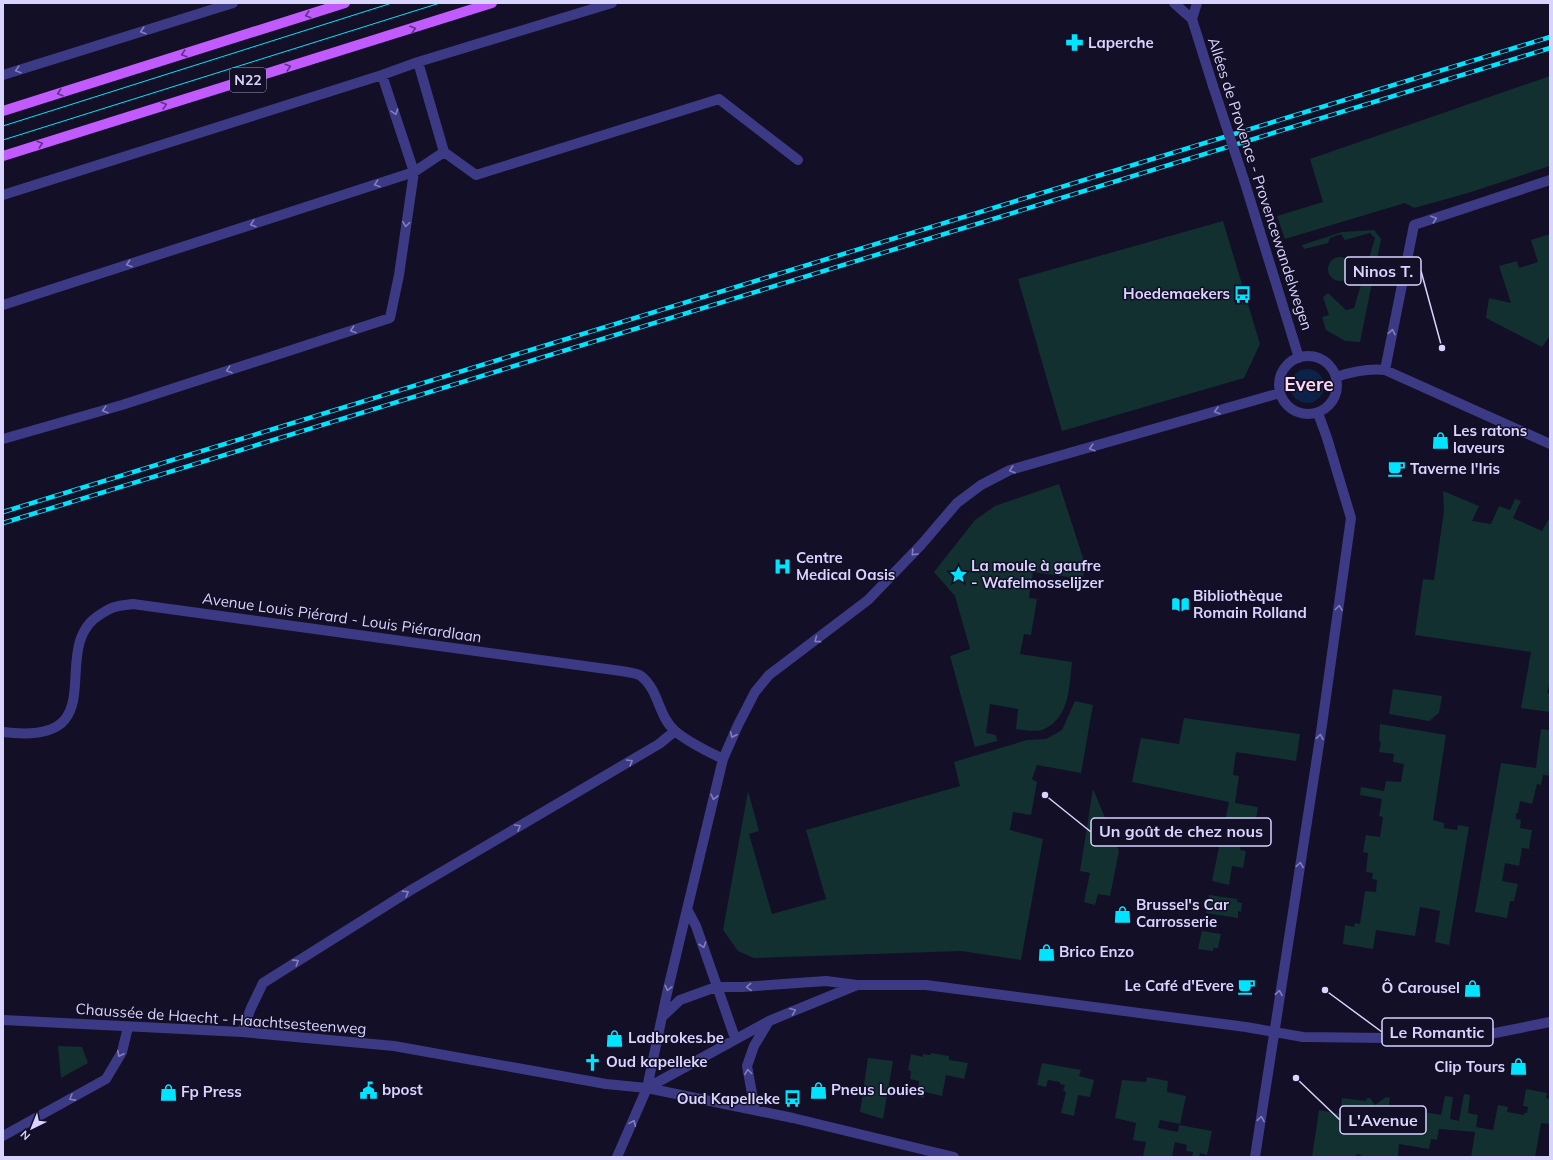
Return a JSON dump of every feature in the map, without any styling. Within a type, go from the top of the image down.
[{"type":"main road","points":[[3,111],[345,3]]},
{"type":"main road","name":"N22","points":[[3,156],[492,3]]},
{"type":"street","points":[[3,75],[233,3]]},
{"type":"street","points":[[3,195],[382,76],[418,62],[612,3]]},
{"type":"street","points":[[1174,3],[1192,19],[1197,3]]},
{"type":"street","name":"Allées de Provence - Provencewandelwegen","points":[[1192,19],[1299,358]]},
{"type":"street","points":[[418,62],[444,152],[476,175],[719,99],[798,160]]},
{"type":"street","points":[[4,436],[122,405],[390,318],[399,275],[414,172],[382,76]]},
{"type":"street","points":[[3,305],[414,172],[444,152]]},
{"type":"street","points":[[1385,370],[1414,225],[1550,180]]},
{"type":"street","points":[[1312,356],[1321,360],[1329,365],[1336,377],[1336,394],[1331,403],[1318,413],[1304,414],[1294,411],[1286,405],[1280,393],[1280,377],[1285,367],[1299,358],[1312,356]]},
{"type":"street","points":[[1336,377],[1351,372],[1375,369],[1385,370],[1550,444]]},
{"type":"street","points":[[617,1157],[647,1088],[687,909],[723,760],[738,725],[755,692],[769,675],[868,600],[921,545],[957,503],[981,485],[1010,470],[1280,393]]},
{"type":"street","points":[[1255,1157],[1322,725],[1352,518],[1318,413]]},
{"type":"street","name":"Avenue Louis Piérard - Louis Piérardlaan","points":[[3,732],[25,734],[44,732],[58,726],[68,716],[73,703],[80,643],[85,629],[95,617],[114,607],[133,604],[621,671],[640,675],[652,687],[665,720],[675,731],[723,760]]},
{"type":"street","points":[[242,1032],[263,983],[411,890],[660,744],[675,731]]},
{"type":"street","points":[[687,909],[696,926],[735,1038]]},
{"type":"street","points":[[662,1017],[680,1000],[716,986],[742,987],[826,981],[857,985],[926,985],[1303,1037],[1387,1038],[1490,1034],[1550,1022]]},
{"type":"street","points":[[647,1088],[735,1038],[769,1021],[857,985]]},
{"type":"street","name":"Chaussée de Haecht - Haachtsesteenweg","points":[[3,1020],[242,1032],[394,1046],[606,1084],[647,1088],[755,1110],[954,1157]]},
{"type":"street","points":[[755,1110],[747,1066],[754,1046],[769,1021]]},
{"type":"street","points":[[3,1136],[106,1079],[122,1052],[128,1027]]},
{"type":"green space","points":[[1550,76],[1550,166],[1468,193],[1414,208],[1405,203],[1285,239],[1277,216],[1323,202],[1310,159]]},
{"type":"green space","points":[[1223,221],[1260,344],[1244,378],[1062,431],[1018,279]]},
{"type":"green space","points":[[1374,230],[1381,239],[1360,342],[1345,341],[1326,330],[1322,317],[1329,315],[1323,297],[1328,293],[1346,310],[1354,308],[1375,238],[1370,233],[1345,240],[1341,234],[1330,238],[1328,243],[1304,249],[1302,245],[1342,232]]},
{"type":"green space","points":[[1550,234],[1550,336],[1542,347],[1486,318],[1489,298],[1511,303],[1499,266],[1517,261],[1519,268],[1538,262],[1531,240]]},
{"type":"green space","points":[[1340,257],[1349,260],[1352,269],[1349,278],[1340,281],[1331,278],[1328,269],[1331,260]]},
{"type":"green space","points":[[1059,484],[1086,567],[1082,579],[1033,572],[1029,598],[1037,599],[1031,635],[1024,634],[1020,654],[1072,662],[1069,692],[1063,710],[1058,718],[1051,725],[1042,730],[1036,731],[1016,729],[1018,709],[990,704],[986,733],[996,735],[997,741],[975,747],[950,656],[970,649],[955,596],[934,572],[975,520],[995,506]]},
{"type":"green space","points":[[1443,491],[1479,506],[1472,521],[1491,524],[1499,506],[1510,510],[1515,499],[1521,501],[1513,518],[1542,531],[1550,517],[1550,682],[1547,693],[1550,693],[1550,712],[1521,708],[1531,652],[1415,635],[1423,579],[1434,580],[1444,511]]},
{"type":"green space","points":[[1393,689],[1442,696],[1439,713],[1429,721],[1389,714]]},
{"type":"green space","points":[[1075,701],[1093,705],[1081,773],[1037,765],[1032,779],[1037,782],[1031,815],[1013,812],[1010,830],[1043,839],[1021,960],[961,951],[754,958],[738,951],[723,930],[748,791],[759,831],[749,834],[772,914],[826,899],[806,830],[960,786],[954,762],[1027,740],[1046,739],[1062,730]]},
{"type":"green space","points":[[1184,718],[1300,734],[1296,761],[1236,752],[1233,775],[1239,776],[1235,803],[1258,807],[1256,820],[1250,820],[1249,828],[1243,828],[1240,850],[1246,851],[1243,868],[1232,866],[1229,885],[1212,881],[1222,833],[1236,835],[1236,832],[1223,830],[1229,802],[1132,782],[1141,738],[1179,744]]},
{"type":"green space","points":[[1380,724],[1446,735],[1433,820],[1444,823],[1444,828],[1457,830],[1458,825],[1469,827],[1449,945],[1435,942],[1440,911],[1420,907],[1415,936],[1376,930],[1373,949],[1343,944],[1345,925],[1354,927],[1355,923],[1360,924],[1365,891],[1376,892],[1377,880],[1372,879],[1373,873],[1366,872],[1368,853],[1363,852],[1366,835],[1380,837],[1383,817],[1379,816],[1382,799],[1360,795],[1361,787],[1384,791],[1386,781],[1401,782],[1404,764],[1393,762],[1394,754],[1379,752],[1381,742],[1379,741]]},
{"type":"green space","points":[[1541,729],[1550,730],[1550,776],[1543,775],[1541,785],[1537,784],[1532,804],[1520,801],[1518,813],[1516,813],[1516,819],[1521,820],[1520,828],[1532,830],[1529,849],[1522,848],[1519,866],[1505,863],[1502,881],[1518,884],[1514,901],[1510,901],[1507,918],[1475,912],[1501,763],[1536,768]]},
{"type":"green space","points":[[1093,789],[1119,851],[1110,896],[1098,894],[1095,905],[1084,902],[1090,873],[1080,871]]},
{"type":"green space","points":[[1209,895],[1237,899],[1237,902],[1242,903],[1241,912],[1238,911],[1238,918],[1206,913]]},
{"type":"green space","points":[[1202,931],[1221,934],[1218,948],[1213,948],[1213,951],[1198,949]]},
{"type":"green space","points":[[58,1046],[82,1047],[88,1063],[61,1078]]},
{"type":"green space","points":[[931,1053],[949,1056],[949,1060],[968,1063],[964,1079],[946,1075],[942,1096],[925,1092],[924,1098],[917,1096],[919,1081],[910,1079],[911,1071],[908,1070],[911,1054],[923,1057],[923,1054],[930,1055]]},
{"type":"green space","points":[[868,1058],[893,1061],[883,1119],[860,1112]]},
{"type":"green space","points":[[1042,1063],[1081,1070],[1079,1076],[1094,1080],[1090,1097],[1078,1095],[1074,1116],[1061,1113],[1066,1092],[1063,1091],[1065,1085],[1060,1084],[1060,1082],[1048,1080],[1046,1087],[1037,1085]]},
{"type":"green space","points":[[1147,1077],[1168,1081],[1167,1092],[1186,1096],[1180,1124],[1160,1120],[1158,1128],[1178,1132],[1179,1125],[1212,1131],[1207,1155],[1200,1153],[1199,1157],[1192,1157],[1193,1152],[1186,1151],[1187,1145],[1175,1142],[1172,1157],[1143,1156],[1146,1142],[1133,1140],[1136,1123],[1115,1118],[1122,1080],[1146,1082]]},
{"type":"green space","points":[[1526,1089],[1547,1093],[1546,1098],[1550,1099],[1550,1124],[1541,1123],[1535,1157],[1471,1157],[1475,1132],[1439,1129],[1437,1140],[1431,1139],[1429,1149],[1399,1144],[1398,1157],[1361,1157],[1361,1155],[1357,1154],[1356,1157],[1312,1157],[1319,1110],[1340,1114],[1342,1098],[1366,1101],[1367,1098],[1370,1098],[1375,1105],[1386,1097],[1390,1098],[1386,1124],[1402,1126],[1405,1108],[1415,1110],[1415,1114],[1423,1115],[1424,1112],[1441,1115],[1445,1096],[1453,1097],[1450,1119],[1459,1121],[1464,1094],[1470,1095],[1468,1113],[1478,1115],[1476,1127],[1493,1130],[1498,1105],[1508,1107],[1507,1112],[1524,1115],[1524,1113],[1527,1113],[1528,1107],[1523,1106]]},
{"type":"water","points":[[1304,369],[1310,369],[1319,374],[1323,380],[1323,392],[1319,398],[1310,403],[1304,403],[1295,398],[1290,389],[1290,383],[1295,374]]},
{"type":"tram line","points":[[3,126],[392,3]]},
{"type":"tram line","points":[[3,140],[440,3]]},
{"type":"railway","points":[[3,512],[1550,37]]},
{"type":"railway","points":[[3,523],[1550,48]]},
{"type":"place","name":"Laperche","points":[[1075,43]]},
{"type":"place","name":"Hoedemaekers","points":[[1243,294]]},
{"type":"place","name":"Ninos T.","points":[[1442,348]]},
{"type":"place","name":"Les ratons laveurs","points":[[1440,440]]},
{"type":"place","name":"Taverne l'Iris","points":[[1397,469]]},
{"type":"place","name":"Centre Medical Oasis","points":[[783,567]]},
{"type":"place","name":"La moule à gaufre - Wafelmosselijzer","points":[[958,575]]},
{"type":"place","name":"Bibliothèque Romain Rolland","points":[[1180,605]]},
{"type":"place","name":"Un goût de chez nous","points":[[1045,795]]},
{"type":"place","name":"Brussel's Car Carrosserie","points":[[1123,914]]},
{"type":"place","name":"Brico Enzo","points":[[1046,952]]},
{"type":"place","name":"Le Café d'Evere","points":[[1247,986]]},
{"type":"place","name":"Ô Carousel","points":[[1473,988]]},
{"type":"place","name":"Le Romantic","points":[[1325,990]]},
{"type":"place","name":"Ladbrokes.be","points":[[615,1038]]},
{"type":"place","name":"Oud kapelleke","points":[[593,1062]]},
{"type":"place","name":"Clip Tours","points":[[1518,1067]]},
{"type":"place","name":"L'Avenue","points":[[1296,1078]]},
{"type":"place","name":"bpost","points":[[369,1090]]},
{"type":"place","name":"Pneus Louies","points":[[818,1090]]},
{"type":"place","name":"Fp Press","points":[[168,1092]]},
{"type":"place","name":"Oud Kapelleke","points":[[793,1099]]},
{"type":"district","name":"Evere","points":[[1309,384]]}]
